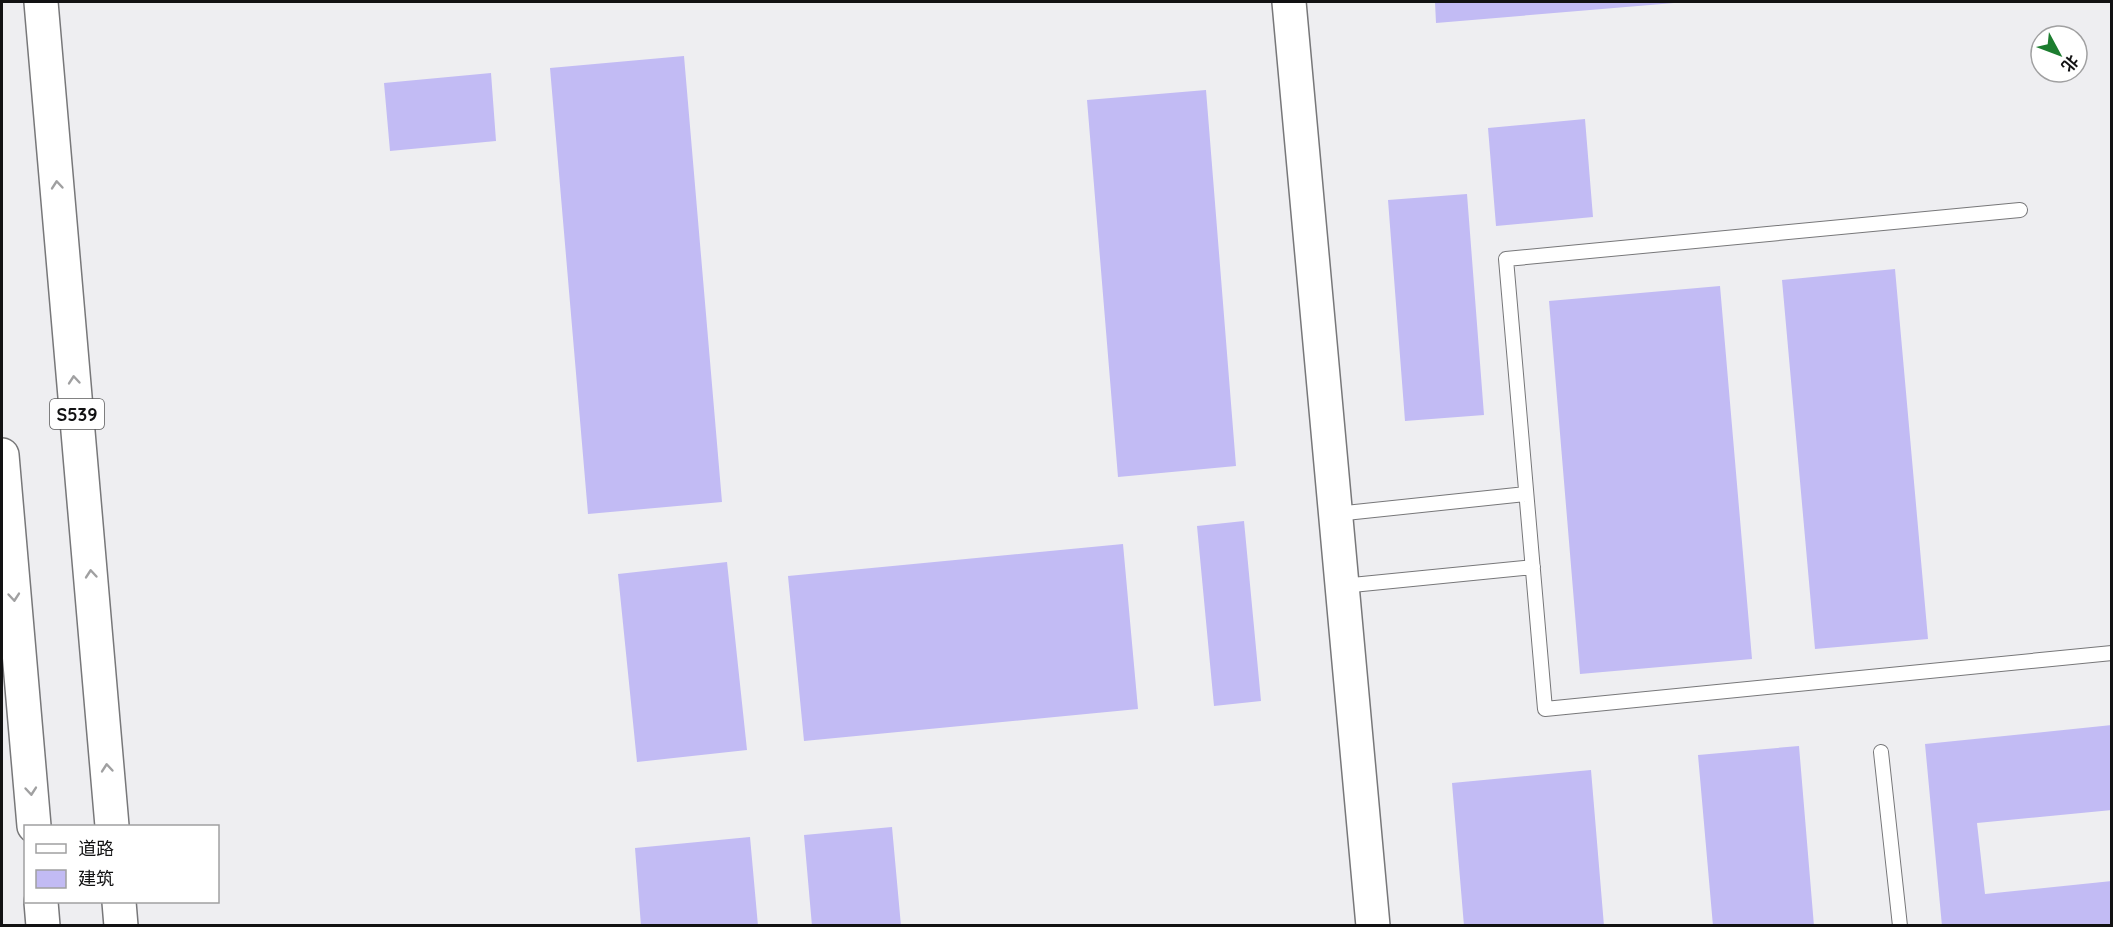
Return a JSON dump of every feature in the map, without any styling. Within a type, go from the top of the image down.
[{"type":"main road","name":"S539","points":[[41,2],[112,825]]},
{"type":"main road","points":[[1289,2],[1373,926]]},
{"type":"main road","points":[[2,455],[34,825]]},
{"type":"main road","points":[[41,903],[43,926]]},
{"type":"main road","points":[[119,903],[121,926]]},
{"type":"lane","points":[[2020,210],[1506,259],[1545,709],[2112,653]]},
{"type":"lane","points":[[1336,514],[1526,494]]},
{"type":"lane","points":[[1342,586],[1533,567]]},
{"type":"lane","points":[[1881,752],[1900,926]]},
{"type":"building","points":[[1435,2],[1674,2],[1674,3],[1436,23]]},
{"type":"building","points":[[684,56],[722,502],[588,514],[550,68]]},
{"type":"building","points":[[491,73],[496,141],[390,151],[384,83]]},
{"type":"building","points":[[1206,90],[1236,466],[1118,477],[1087,100]]},
{"type":"building","points":[[1585,119],[1593,217],[1496,226],[1488,128]]},
{"type":"building","points":[[1467,194],[1484,415],[1405,421],[1388,200]]},
{"type":"building","points":[[1895,269],[1928,639],[1815,649],[1782,280]]},
{"type":"building","points":[[1720,286],[1752,659],[1580,674],[1549,301]]},
{"type":"building","points":[[1244,521],[1261,701],[1214,706],[1197,526]]},
{"type":"building","points":[[1123,544],[1138,709],[804,741],[788,576]]},
{"type":"building","points":[[727,562],[747,750],[637,762],[618,574]]},
{"type":"building","points":[[2112,725],[2112,810],[1977,823],[1985,894],[2112,881],[2112,926],[1942,926],[1925,744]]},
{"type":"building","points":[[1799,746],[1814,926],[1713,926],[1698,755]]},
{"type":"building","points":[[1591,770],[1604,926],[1464,926],[1452,783]]},
{"type":"building","points":[[892,827],[901,926],[812,926],[804,835]]},
{"type":"building","points":[[750,837],[758,926],[641,926],[635,848]]}]
